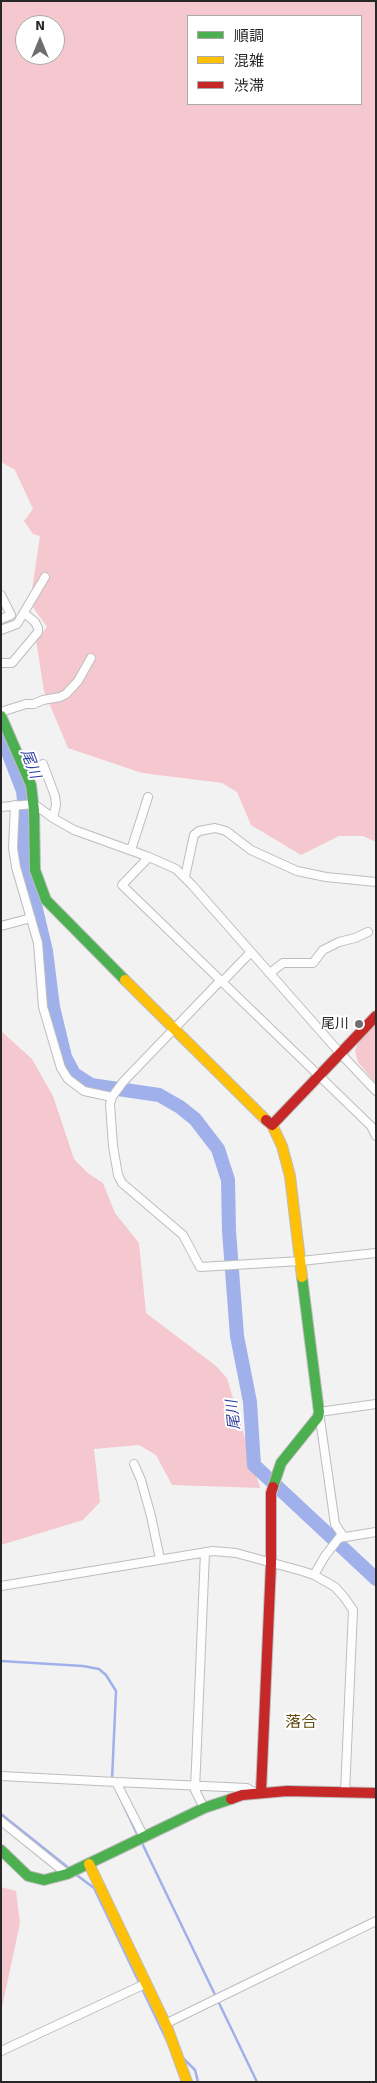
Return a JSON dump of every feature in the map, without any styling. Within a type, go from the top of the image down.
[{"type":"street","points":[[1,630],[18,624],[45,577]]},
{"type":"street","points":[[1,595],[11,615],[1,620]]},
{"type":"street","points":[[1,663],[12,663],[38,632],[35,622],[24,613]]},
{"type":"street","points":[[91,658],[78,681],[66,694],[34,704],[26,704],[1,714],[27,774],[32,804],[35,870],[46,900],[53,909],[272,1125],[288,1162],[319,1412],[322,1420],[335,1524],[341,1537]]},
{"type":"street","points":[[43,764],[55,796],[56,805],[53,818]]},
{"type":"street","points":[[131,850],[148,796]]},
{"type":"street","points":[[1,806],[32,804],[74,830],[165,863],[185,877],[340,1053],[376,1091]]},
{"type":"street","points":[[16,805],[14,857],[38,943],[43,1007],[64,1074],[84,1091],[113,1096]]},
{"type":"street","points":[[185,877],[194,835],[199,831],[214,828],[226,832],[251,850],[297,871],[326,877],[376,882]]},
{"type":"street","points":[[150,857],[122,885],[371,1126],[376,1136]]},
{"type":"street","points":[[1,926],[31,918]]},
{"type":"street","points":[[270,973],[283,964],[313,963],[323,950],[368,932]]},
{"type":"street","points":[[252,952],[175,1028],[123,1082],[113,1096],[110,1104],[113,1146],[118,1175],[122,1183],[179,1230],[189,1244],[200,1267],[301,1261],[376,1253]]},
{"type":"street","points":[[272,1125],[376,1016]]},
{"type":"street","points":[[319,1412],[376,1404]]},
{"type":"street","points":[[259,1792],[272,1564],[272,1494],[276,1475],[288,1452],[318,1417],[319,1412]]},
{"type":"street","points":[[134,1464],[141,1480],[151,1516],[160,1559]]},
{"type":"street","points":[[314,1575],[331,1547],[341,1537],[376,1532]]},
{"type":"street","points":[[204,1808],[194,1790],[205,1552]]},
{"type":"street","points":[[1,1586],[205,1552],[236,1553],[314,1575],[335,1587],[353,1610],[345,1793]]},
{"type":"street","points":[[1,1776],[247,1788],[259,1792]]},
{"type":"street","points":[[116,1782],[144,1837]]},
{"type":"street","points":[[1,1850],[21,1871],[35,1879],[44,1880],[67,1874],[204,1808],[228,1799],[259,1792],[376,1793]]},
{"type":"street","points":[[1,1821],[67,1874]]},
{"type":"street","points":[[89,1864],[165,2024],[187,2082]]},
{"type":"street","points":[[165,2024],[376,1921]]},
{"type":"street","points":[[1,2051],[145,1984]]},
{"type":"shaded area","points":[[1,1],[376,1],[376,842],[363,836],[339,836],[301,855],[251,825],[237,792],[222,783],[142,773],[68,748],[44,691],[36,640],[47,627],[30,603],[40,536],[33,534],[24,521],[33,509],[15,470],[1,462]]},
{"type":"shaded area","points":[[376,1024],[376,1084],[358,1062],[355,1051],[359,1040]]},
{"type":"shaded area","points":[[1,1031],[32,1059],[53,1096],[74,1159],[89,1174],[103,1183],[115,1213],[139,1243],[146,1313],[216,1366],[227,1378],[260,1488],[172,1485],[156,1455],[139,1445],[94,1449],[100,1502],[83,1520],[1,1545]]},
{"type":"shaded area","points":[[1,1887],[16,1891],[20,1923],[1,2012]]},
{"type":"waterway","name":"尾川","points":[[1,734],[23,791],[25,810],[23,854],[46,951],[53,1007],[65,1057],[74,1074],[91,1085],[159,1095],[180,1107],[195,1119],[218,1149],[228,1180],[229,1231],[237,1336],[250,1402],[254,1465],[376,1579]]},
{"type":"waterway","points":[[1,1661],[83,1666],[99,1669],[106,1675],[116,1691],[112,1780]]},
{"type":"waterway","points":[[115,1787],[138,1836]]},
{"type":"waterway","points":[[1,1814],[70,1869]]},
{"type":"waterway","points":[[141,1841],[257,2082]]},
{"type":"waterway","points":[[74,1873],[94,1888],[167,2041]]},
{"type":"waterway","points":[[181,2056],[195,2070],[198,2082]]},
{"type":"traffic: fast","points":[[1,716],[31,785],[34,810],[35,870],[46,900],[125,980]]},
{"type":"traffic: fast","points":[[273,1487],[281,1463],[318,1417],[319,1412],[302,1277]]},
{"type":"traffic: fast","points":[[1,1850],[28,1876],[44,1880],[67,1874],[204,1808],[231,1799]]},
{"type":"traffic: slow","points":[[125,980],[266,1120]]},
{"type":"traffic: slow","points":[[272,1125],[282,1146],[290,1176],[302,1277]]},
{"type":"traffic: slow","points":[[89,1864],[167,2027],[187,2082]]},
{"type":"traffic: jam","points":[[266,1120],[272,1125],[376,1016]]},
{"type":"traffic: jam","points":[[261,1792],[271,1564],[271,1493],[273,1487]]},
{"type":"traffic: jam","points":[[231,1799],[242,1795],[287,1791],[376,1793]]},
{"type":"place","name":"尾川","points":[[359,1024]]},
{"type":"district","name":"落合","points":[[301,1723]]}]
